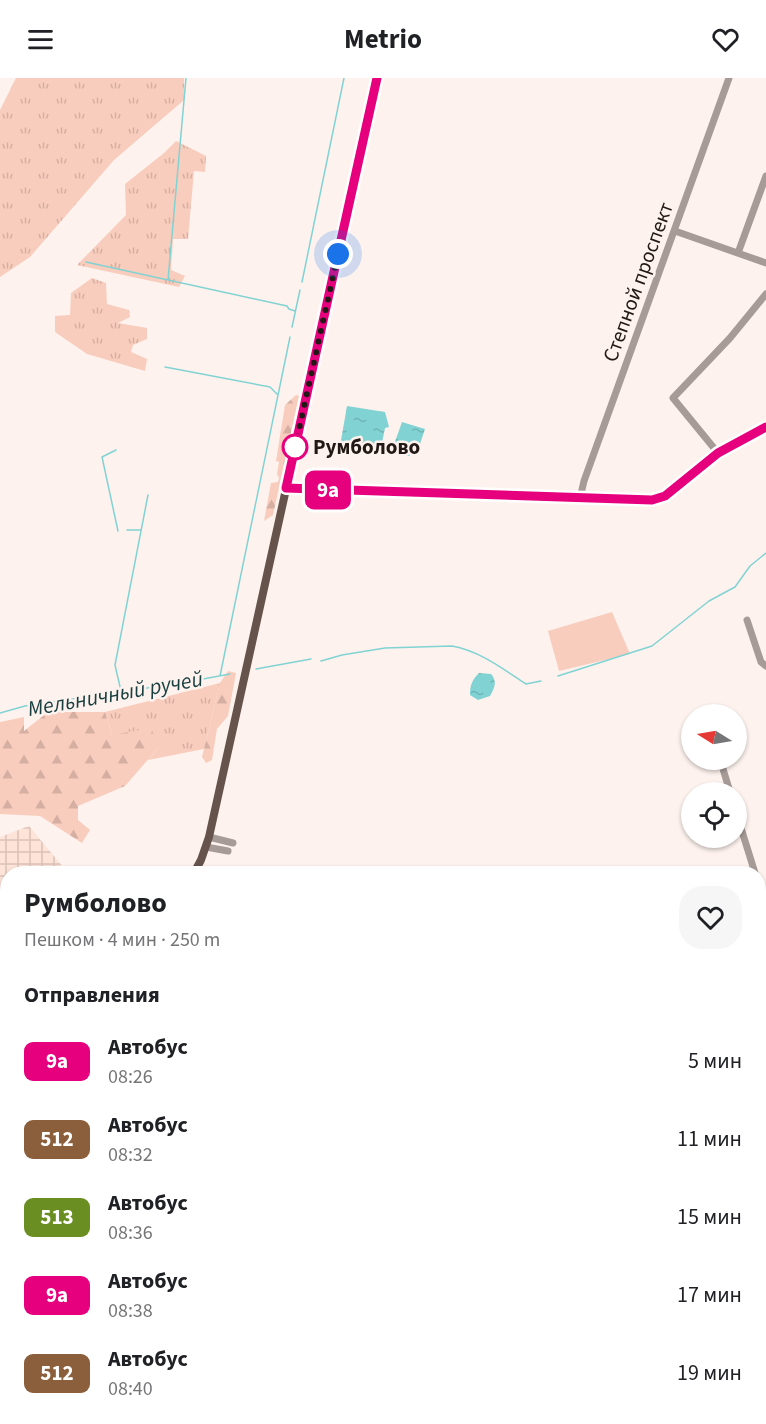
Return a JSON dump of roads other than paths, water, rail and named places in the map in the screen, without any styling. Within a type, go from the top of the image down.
[{"type":"main road","points":[[197,866],[209,837],[377,78]]},
{"type":"street","name":"Степной проспект","points":[[580,498],[729,78]]},
{"type":"street","points":[[738,254],[766,176]]},
{"type":"street","points":[[675,231],[766,263]]},
{"type":"street","points":[[718,453],[673,398],[730,338],[766,294]]},
{"type":"street","points":[[286,488],[645,501],[659,499],[718,453],[766,427]]},
{"type":"street","points":[[747,620],[761,662],[766,666]]},
{"type":"street","points":[[209,837],[233,843]]},
{"type":"street","points":[[206,847],[228,851]]},
{"type":"street","points":[[747,847],[753,866]]},
{"type":"water","points":[[347,406],[385,412],[389,427],[385,428],[380,453],[340,446]]},
{"type":"water","points":[[402,422],[425,429],[419,447],[409,456],[391,453]]},
{"type":"water","points":[[479,673],[491,674],[495,683],[490,696],[478,700],[470,695],[470,691]]},
{"type":"waterway","points":[[168,280],[186,78]]},
{"type":"waterway","points":[[302,282],[344,78]]},
{"type":"waterway","points":[[86,262],[287,306],[295,311]]},
{"type":"waterway","points":[[292,327],[300,290]]},
{"type":"waterway","points":[[220,676],[290,337]]},
{"type":"waterway","points":[[165,367],[270,387],[278,395]]},
{"type":"waterway","points":[[116,450],[102,457],[118,531]]},
{"type":"waterway","points":[[121,691],[115,665],[148,495]]},
{"type":"waterway","points":[[127,530],[141,530]]},
{"type":"waterway","name":"Мельничный ручей","points":[[558,676],[652,646],[709,601],[735,587],[750,566],[766,553]]},
{"type":"waterway","name":"Мельничный ручей","points":[[321,661],[385,648],[452,646],[482,656],[526,684],[541,681]]},
{"type":"waterway","name":"Мельничный ручей","points":[[256,669],[311,659]]},
{"type":"waterway","name":"Мельничный ручей","points":[[0,713],[25,706],[190,683],[230,674]]},
{"type":"place","name":"Румболово","points":[[295,447]]}]
